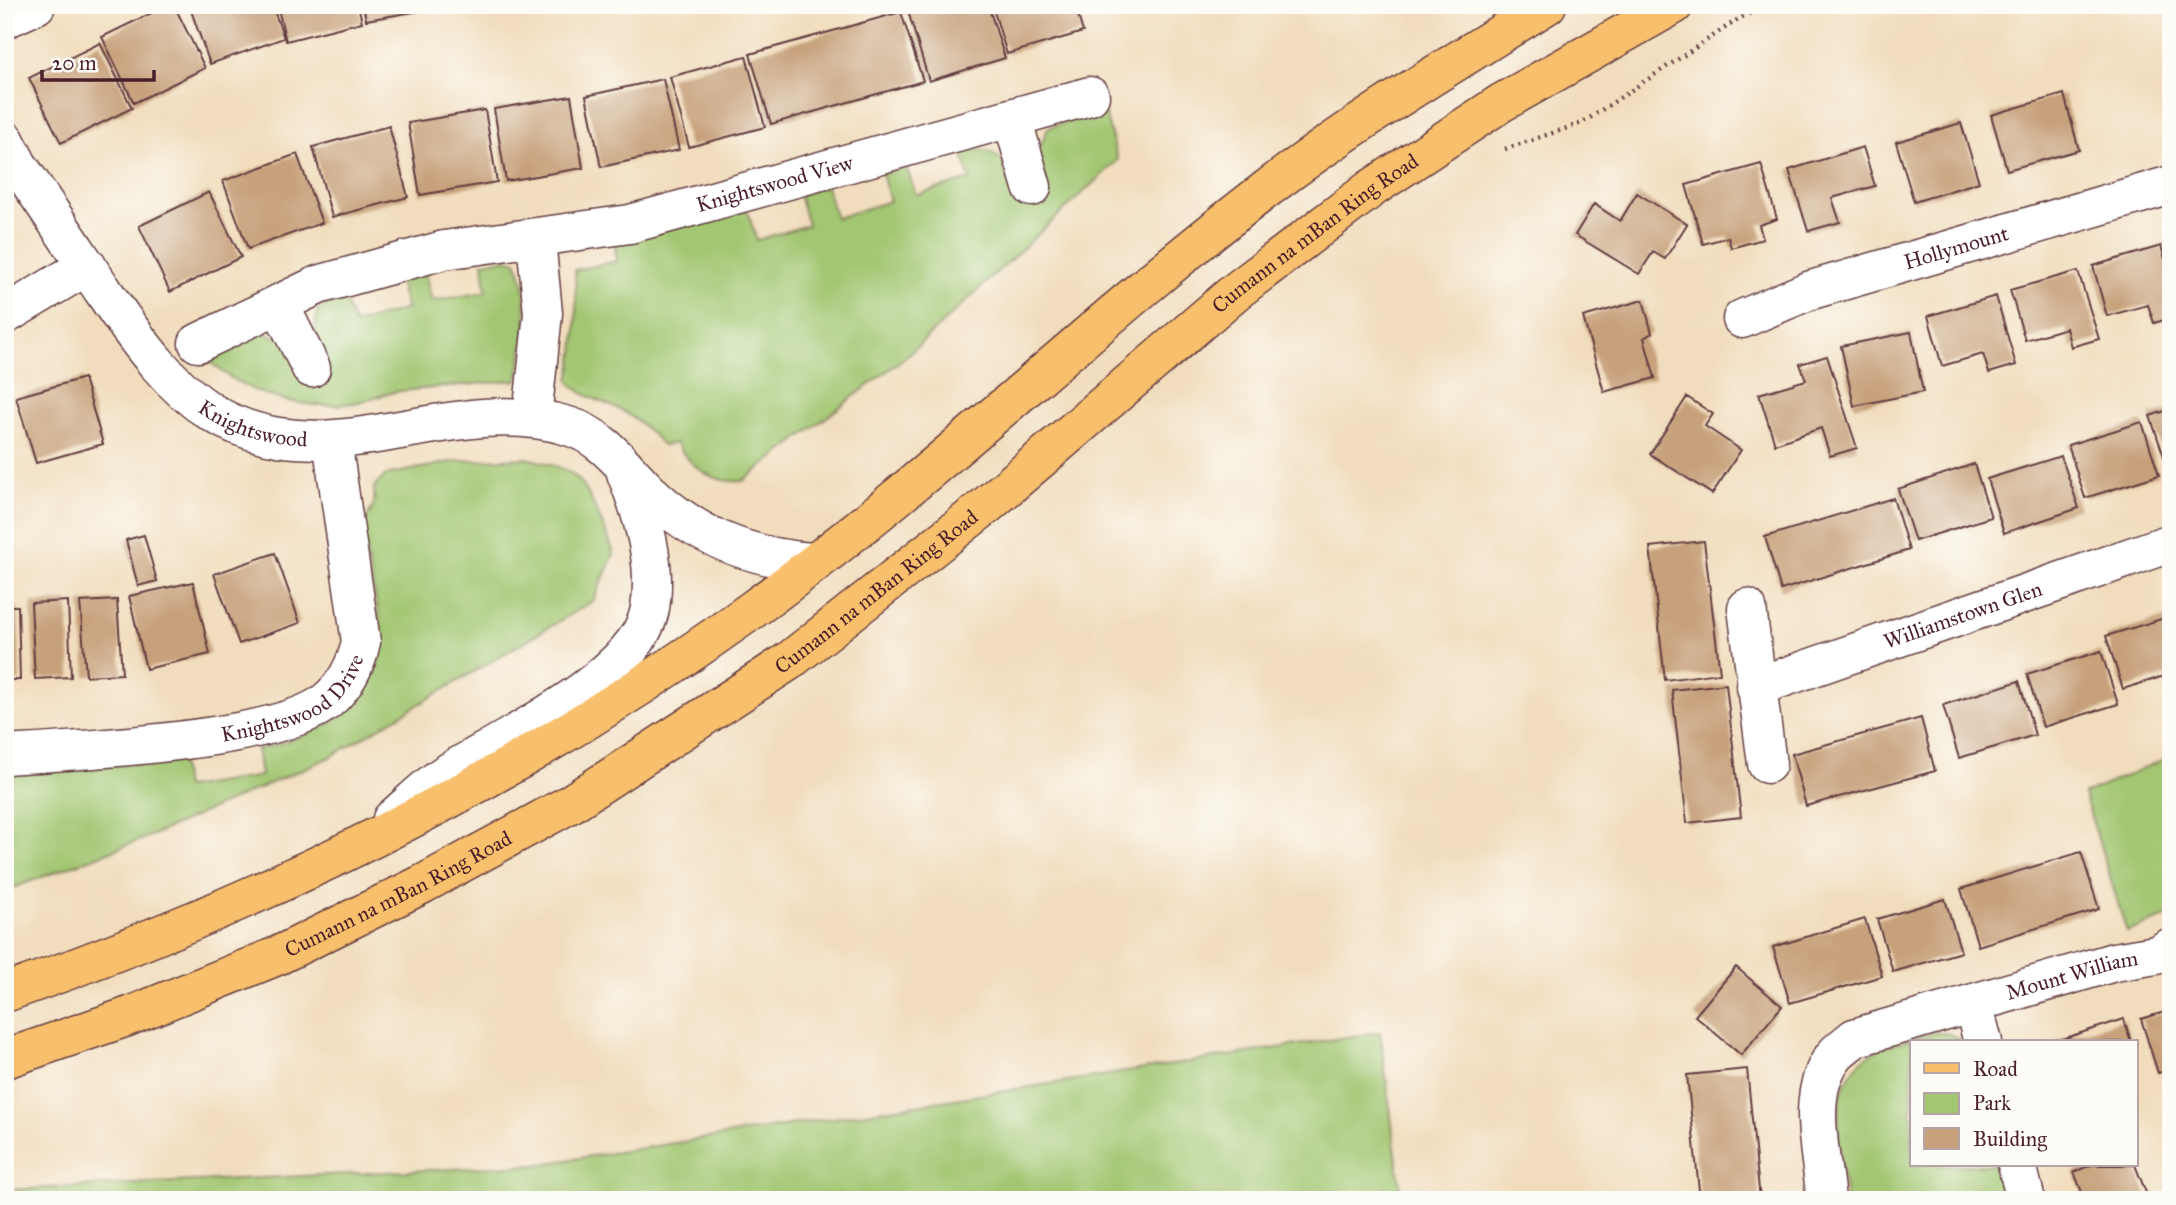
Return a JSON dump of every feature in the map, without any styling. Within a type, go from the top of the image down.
[{"type":"main road","points":[[5,993],[111,956],[255,895],[364,844],[601,710],[751,611],[889,506],[1177,261],[1271,186],[1547,5]]},
{"type":"main road","name":"Cumann na mBan Ring Road","points":[[5,1059],[127,1017],[277,956],[423,884],[570,804],[789,661],[988,505],[1235,292],[1372,188],[1501,103],[1674,5]]},
{"type":"street","points":[[5,19],[36,5]]},
{"type":"street","name":"Knightswood View","points":[[198,343],[318,285],[444,250],[630,224],[1090,96]]},
{"type":"street","points":[[1012,118],[1031,187]]},
{"type":"street","name":"Knightswood","points":[[5,140],[18,165],[146,354],[173,384],[206,410],[243,428],[287,439],[332,440],[440,422],[532,418],[569,426],[593,436],[684,522],[709,537],[778,560],[814,562]]},
{"type":"street","name":"Hollymount","points":[[1742,319],[1808,290],[2171,184]]},
{"type":"street","points":[[532,418],[543,313],[536,239]]},
{"type":"street","points":[[5,315],[87,266]]},
{"type":"street","points":[[279,304],[311,368]]},
{"type":"street","name":"Knightswood Drive","points":[[5,755],[100,749],[198,737],[302,716],[326,702],[357,662],[361,642],[332,440]]},
{"type":"street","points":[[364,844],[446,773],[518,733],[570,698],[617,663],[638,639],[649,614],[650,566],[644,524],[624,466]]},
{"type":"street","name":"Williamstown Glen","points":[[1756,687],[2171,543]]},
{"type":"street","points":[[1747,608],[1767,764]]},
{"type":"street","name":"Mount William","points":[[1826,1200],[1817,1104],[1822,1078],[1834,1055],[1854,1038],[2114,962],[2156,955],[2171,947]]},
{"type":"street","points":[[1973,1003],[1982,1040]]},
{"type":"street","points":[[2017,1166],[2026,1200]]},
{"type":"green space","points":[[1104,110],[1118,160],[908,355],[743,481],[722,480],[704,472],[676,443],[663,446],[646,428],[626,413],[579,391],[569,380],[576,325],[575,270],[617,261],[614,240],[747,210],[757,240],[808,225],[799,195],[826,186],[836,218],[890,201],[882,174],[906,166],[916,195],[970,179],[961,150],[975,149],[994,154],[1008,176],[1014,199],[1047,191],[1039,149],[1048,128]]},
{"type":"green space","points":[[505,259],[516,261],[526,304],[525,335],[517,380],[400,391],[353,403],[313,405],[273,397],[255,390],[220,370],[205,357],[264,332],[276,337],[315,338],[317,309],[343,296],[354,324],[407,309],[397,276],[424,269],[432,301],[486,292],[483,262]]},
{"type":"green space","points":[[527,458],[567,471],[578,479],[588,493],[614,554],[593,601],[330,757],[153,835],[5,891],[5,774],[181,761],[185,788],[261,776],[257,749],[299,737],[338,717],[355,703],[368,686],[377,666],[381,629],[364,527],[374,503],[374,487],[386,475],[457,461]]},
{"type":"green space","points":[[2171,756],[2171,915],[2127,932],[2084,794]]},
{"type":"green space","points":[[1380,1032],[1402,1200],[5,1200],[5,1190],[535,1165]]},
{"type":"green space","points":[[1935,1032],[1950,1034],[1960,1040],[1910,1040],[1910,1166],[1994,1166],[2005,1200],[1846,1200],[1838,1122],[1845,1085],[1854,1069],[1868,1056],[1892,1045]]},
{"type":"building","points":[[168,5],[174,5],[205,68],[134,103],[102,37]]},
{"type":"building","points":[[189,5],[272,5],[284,38],[210,64]]},
{"type":"building","points":[[277,5],[358,5],[362,22],[286,41]]},
{"type":"building","points":[[363,5],[443,5],[443,7],[366,20]]},
{"type":"building","points":[[929,5],[988,5],[1005,58],[929,81],[908,11]]},
{"type":"building","points":[[992,5],[1075,5],[1083,32],[1007,54]]},
{"type":"building","points":[[901,12],[923,81],[771,124],[750,54]]},
{"type":"building","points":[[100,43],[132,108],[61,143],[29,78]]},
{"type":"building","points":[[746,56],[765,127],[689,147],[670,77]]},
{"type":"building","points":[[663,79],[679,150],[601,167],[586,96]]},
{"type":"building","points":[[2064,94],[2079,150],[2007,170],[1991,115]]},
{"type":"building","points":[[571,96],[583,168],[506,181],[494,109]]},
{"type":"building","points":[[485,110],[497,182],[420,195],[408,123]]},
{"type":"building","points":[[1961,123],[1979,182],[1914,202],[1896,142]]},
{"type":"building","points":[[389,126],[408,197],[332,217],[313,147]]},
{"type":"building","points":[[1863,147],[1875,186],[1832,198],[1840,222],[1808,231],[1789,170]]},
{"type":"building","points":[[297,154],[322,223],[248,249],[223,181]]},
{"type":"building","points":[[1761,164],[1777,219],[1759,225],[1763,239],[1731,248],[1728,237],[1703,244],[1686,185]]},
{"type":"building","points":[[209,192],[241,257],[170,292],[139,226]]},
{"type":"building","points":[[1637,193],[1687,224],[1665,259],[1653,252],[1639,274],[1575,235],[1594,204],[1620,221]]},
{"type":"building","points":[[2161,246],[2171,279],[2171,318],[2154,323],[2148,305],[2107,316],[2093,266]]},
{"type":"building","points":[[2078,271],[2099,339],[2071,347],[2066,328],[2025,340],[2010,290]]},
{"type":"building","points":[[1996,296],[2016,365],[1989,373],[1983,354],[1942,366],[1928,316]]},
{"type":"building","points":[[1643,300],[1652,333],[1644,338],[1655,378],[1604,392],[1583,317]]},
{"type":"building","points":[[1911,332],[1923,392],[1854,406],[1841,346]]},
{"type":"building","points":[[1827,356],[1857,448],[1830,456],[1821,428],[1775,444],[1759,394],[1806,380],[1800,364]]},
{"type":"building","points":[[84,378],[103,444],[36,463],[16,397]]},
{"type":"building","points":[[1687,397],[1713,414],[1705,426],[1741,450],[1712,494],[1650,454]]},
{"type":"building","points":[[2171,409],[2171,468],[2168,468],[2150,416]]},
{"type":"building","points":[[2142,422],[2159,475],[2085,498],[2068,445]]},
{"type":"building","points":[[2061,456],[2079,508],[2004,533],[1987,479]]},
{"type":"building","points":[[1974,464],[1991,517],[1915,541],[1898,489]]},
{"type":"building","points":[[1893,498],[1909,550],[1781,590],[1765,537]]},
{"type":"building","points":[[144,535],[157,581],[138,586],[126,540]]},
{"type":"building","points":[[1704,541],[1720,673],[1665,680],[1650,547]]},
{"type":"building","points":[[275,553],[300,623],[239,644],[214,574]]},
{"type":"building","points":[[193,582],[210,654],[146,669],[129,596]]},
{"type":"building","points":[[117,600],[122,674],[86,676],[80,602]]},
{"type":"building","points":[[68,601],[71,677],[35,679],[31,603]]},
{"type":"building","points":[[5,606],[18,606],[20,680],[5,680]]},
{"type":"building","points":[[2171,616],[2171,674],[2123,689],[2106,636]]},
{"type":"building","points":[[2101,651],[2118,704],[2043,727],[2027,674]]},
{"type":"building","points":[[2019,681],[2035,735],[1959,758],[1943,705]]},
{"type":"building","points":[[1726,684],[1741,817],[1687,823],[1672,690]]},
{"type":"building","points":[[1921,718],[1935,771],[1806,806],[1792,754]]},
{"type":"building","points":[[2081,852],[2099,909],[1978,946],[1961,889]]},
{"type":"building","points":[[1945,899],[1961,952],[1893,972],[1877,919]]},
{"type":"building","points":[[1865,919],[1882,976],[1790,1003],[1773,947]]},
{"type":"building","points":[[1736,967],[1782,1006],[1741,1055],[1695,1016]]},
{"type":"building","points":[[2171,1010],[2171,1069],[2158,1073],[2141,1019]]},
{"type":"building","points":[[2124,1019],[2130,1040],[2059,1040]]},
{"type":"building","points":[[1747,1069],[1760,1200],[1700,1200],[1687,1075]]},
{"type":"building","points":[[2089,1166],[2135,1166],[2149,1200],[2085,1200],[2074,1172]]}]
